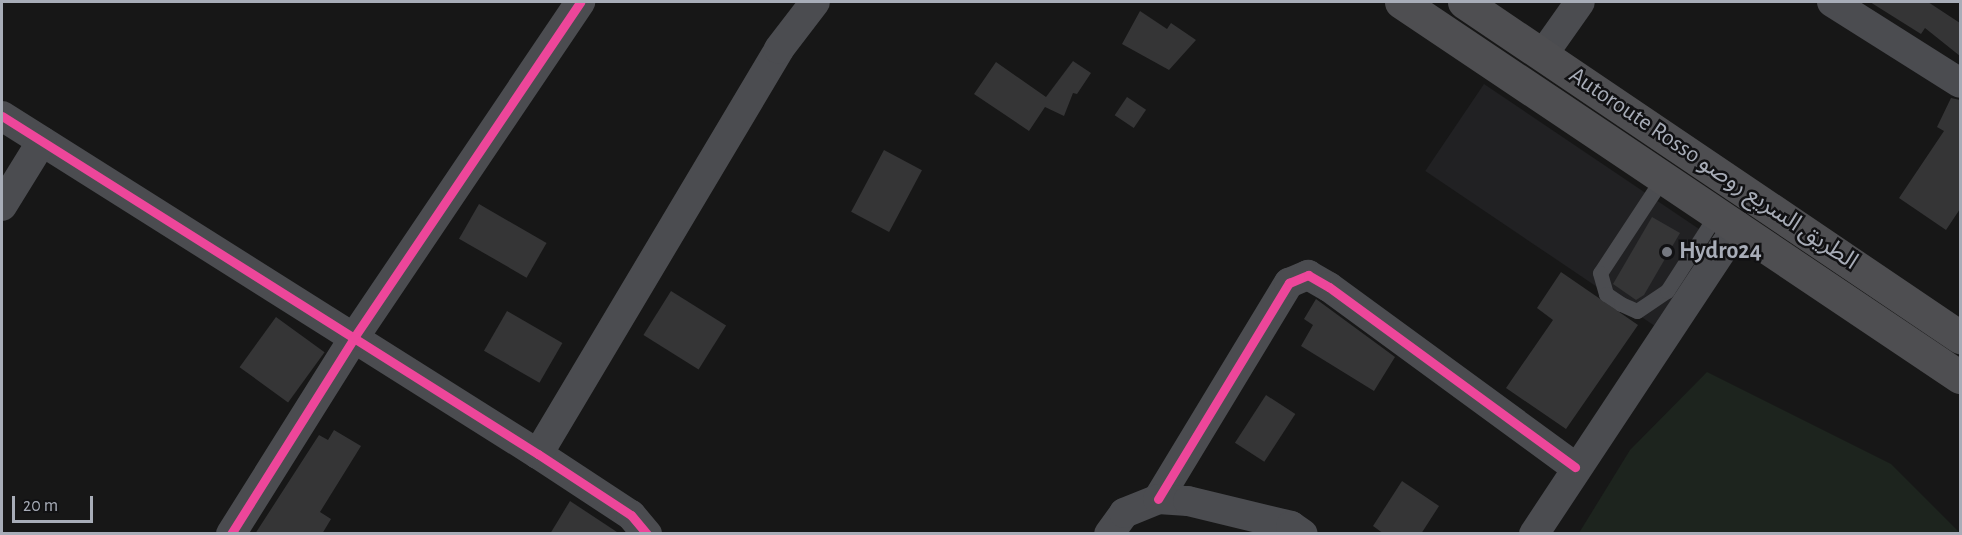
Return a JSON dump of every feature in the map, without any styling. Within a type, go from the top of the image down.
[{"type":"highway","name":"Autoroute Rosso الطريق السريع روصو","points":[[1401,2],[1664,176],[1960,377]]},
{"type":"highway","name":"Autoroute Rosso الطريق السريع روصو","points":[[1464,2],[1544,53],[1960,337]]},
{"type":"street","points":[[231,534],[355,336],[580,2]]},
{"type":"street","points":[[538,454],[779,48],[815,2]]},
{"type":"street","points":[[1544,53],[1580,2]]},
{"type":"street","points":[[1832,2],[1960,83]]},
{"type":"street","points":[[2,116],[355,336],[631,514],[647,534]]},
{"type":"street","points":[[2,206],[42,141]]},
{"type":"street","points":[[1534,534],[1728,219]]},
{"type":"street","points":[[1158,499],[1289,283],[1308,275],[1329,287],[1575,467]]},
{"type":"street","points":[[1109,534],[1124,513],[1158,499],[1188,501],[1291,526],[1303,534]]},
{"type":"lane","points":[[1664,176],[1600,273],[1606,294],[1636,311],[1651,305],[1667,291],[1728,219]]},
{"type":"shaded area","points":[[1484,84],[1713,238],[1654,325],[1425,171]]},
{"type":"shaded area","points":[[1707,372],[1891,464],[1960,533],[1579,533],[1630,450]]},
{"type":"building","points":[[1870,2],[1928,2],[1960,23],[1960,56],[1925,28],[1921,34]]},
{"type":"building","points":[[1140,11],[1167,29],[1171,23],[1196,40],[1169,70],[1122,44]]},
{"type":"building","points":[[1073,61],[1091,73],[1077,94],[1073,93],[1064,116],[1045,107],[1029,131],[974,94],[996,62],[1046,97]]},
{"type":"building","points":[[1127,97],[1146,110],[1134,128],[1115,115]]},
{"type":"building","points":[[1951,98],[1960,100],[1960,209],[1946,230],[1899,198],[1944,131],[1937,127]]},
{"type":"building","points":[[884,150],[922,170],[889,232],[851,212]]},
{"type":"building","points":[[479,204],[547,243],[527,278],[459,239]]},
{"type":"building","points":[[1652,217],[1680,233],[1644,295],[1636,300],[1613,284]]},
{"type":"building","points":[[1561,272],[1638,325],[1566,429],[1506,388],[1553,320],[1537,308]]},
{"type":"building","points":[[671,291],[726,325],[699,370],[643,335]]},
{"type":"building","points":[[1316,299],[1395,357],[1374,391],[1301,346],[1313,325],[1304,319]]},
{"type":"building","points":[[507,311],[562,343],[539,383],[484,351]]},
{"type":"building","points":[[276,317],[325,352],[288,402],[240,367]]},
{"type":"building","points":[[1266,395],[1295,414],[1264,462],[1235,443]]},
{"type":"building","points":[[334,430],[361,446],[320,512],[331,519],[322,534],[255,534],[319,435],[328,440]]},
{"type":"building","points":[[1402,481],[1439,506],[1421,534],[1384,534],[1373,526]]},
{"type":"building","points":[[570,501],[620,534],[550,534]]},
{"type":"cycle path","points":[[231,534],[355,336],[580,2]]},
{"type":"cycle path","points":[[2,116],[538,454],[631,515],[647,534]]},
{"type":"cycle path","points":[[1158,499],[1289,283],[1308,275],[1329,287],[1575,467]]},
{"type":"place","name":"Hydro24","points":[[1667,252]]}]
